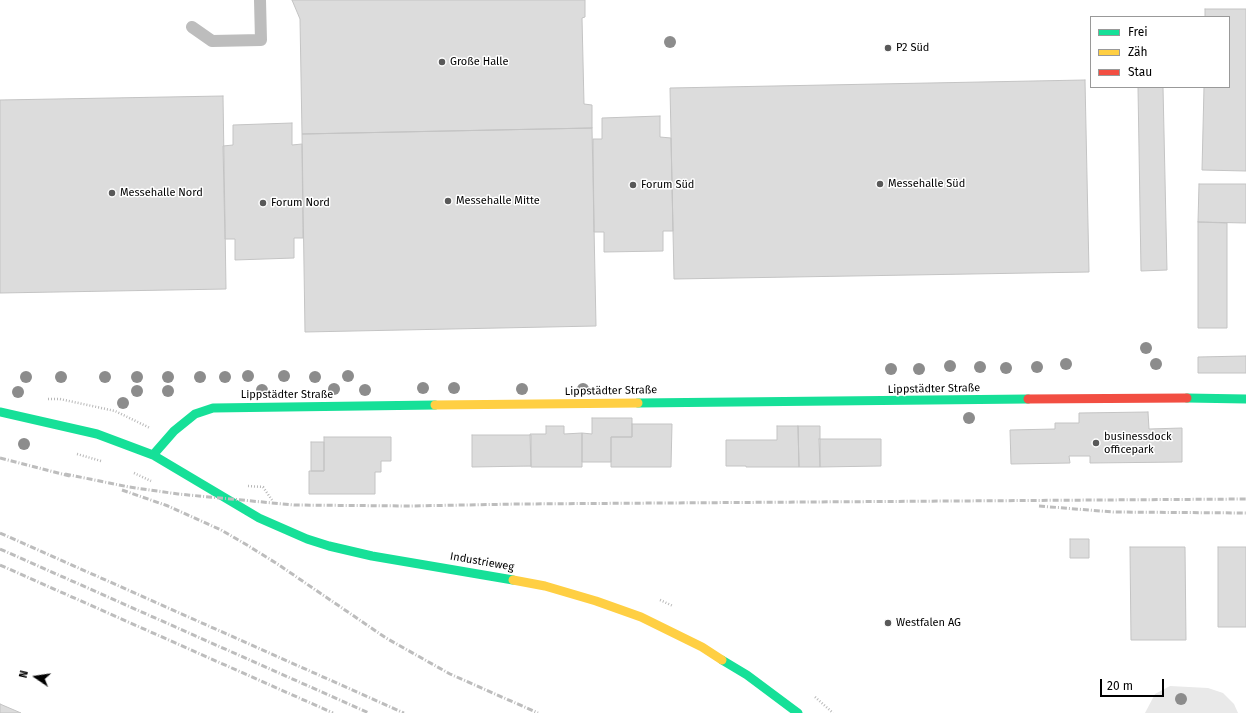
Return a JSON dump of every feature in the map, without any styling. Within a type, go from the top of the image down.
[{"type":"street","name":"Lippstädter Straße","points":[[153,455],[174,431],[195,414],[213,408],[1180,398],[1246,399]]},
{"type":"street","points":[[0,412],[97,434],[153,455]]},
{"type":"street","name":"Industrieweg","points":[[153,455],[260,518],[307,539],[372,556],[545,586],[596,600],[641,616],[702,647],[747,675],[798,713]]},
{"type":"lane","points":[[192,27],[212,41],[261,40],[260,0]]},
{"type":"path","points":[[45,399],[60,399],[115,411],[134,419],[168,438]]},
{"type":"path","points":[[242,484],[263,487],[275,503]]},
{"type":"path","points":[[656,599],[674,607]]},
{"type":"path","points":[[810,694],[833,713]]},
{"type":"shaded area","points":[[1170,686],[1208,688],[1223,693],[1234,704],[1238,713],[1145,713],[1155,694]]},
{"type":"building","name":"Große Halle","points":[[292,0],[585,0],[585,17],[582,18],[584,104],[592,105],[592,128],[302,134],[300,19]]},
{"type":"building","points":[[1205,9],[1246,9],[1246,171],[1202,170],[1204,88],[1230,88],[1230,16],[1205,16]]},
{"type":"building","name":"Messehalle Süd","points":[[1085,80],[1089,272],[674,279],[670,88]]},
{"type":"building","points":[[1138,88],[1163,88],[1167,270],[1141,271]]},
{"type":"building","name":"Messehalle Nord","points":[[223,96],[226,289],[0,293],[0,100]]},
{"type":"building","name":"Forum Süd","points":[[660,116],[660,137],[671,138],[673,231],[663,231],[663,251],[604,252],[604,232],[594,232],[593,139],[602,139],[602,118]]},
{"type":"building","name":"Forum Nord","points":[[292,123],[292,145],[302,144],[303,238],[294,238],[294,258],[235,260],[235,239],[225,239],[223,146],[233,145],[233,125]]},
{"type":"building","name":"Messehalle Mitte","points":[[592,128],[596,326],[305,332],[302,134]]},
{"type":"building","points":[[1199,184],[1246,184],[1246,223],[1198,222]]},
{"type":"building","points":[[1198,222],[1227,223],[1227,328],[1198,328]]},
{"type":"building","points":[[1246,356],[1246,373],[1198,373],[1198,357]]},
{"type":"building","name":"businessdock officepark","points":[[1148,412],[1149,429],[1182,428],[1182,462],[1090,463],[1090,456],[1069,456],[1070,463],[1011,464],[1010,430],[1055,429],[1055,423],[1079,423],[1079,413]]},
{"type":"building","points":[[592,418],[632,418],[632,437],[611,437],[611,462],[582,462],[582,433],[592,434]]},
{"type":"building","points":[[632,424],[672,424],[671,467],[611,467],[611,437],[632,437]]},
{"type":"building","points":[[546,426],[564,426],[564,434],[582,433],[582,467],[531,467],[530,434],[546,434]]},
{"type":"building","points":[[777,426],[798,426],[799,467],[726,466],[726,440],[777,440]]},
{"type":"building","points":[[798,426],[820,426],[820,467],[799,467]]},
{"type":"building","points":[[472,435],[531,435],[531,466],[472,467]]},
{"type":"building","points":[[324,437],[391,437],[391,461],[381,461],[381,472],[375,472],[375,494],[309,494],[309,471],[324,471]]},
{"type":"building","points":[[819,439],[881,439],[881,466],[820,467]]},
{"type":"building","points":[[311,442],[324,442],[324,471],[311,471]]},
{"type":"building","points":[[1070,539],[1089,539],[1089,558],[1070,558]]},
{"type":"building","points":[[1130,547],[1185,547],[1186,640],[1131,640]]},
{"type":"building","points":[[1218,547],[1246,547],[1246,627],[1218,627]]},
{"type":"building","points":[[0,704],[21,713],[0,713]]},
{"type":"railway","points":[[0,458],[70,476]]},
{"type":"railway","points":[[65,474],[129,487],[178,494],[294,505],[410,506],[1246,499]]},
{"type":"railway","points":[[122,490],[168,506],[221,530],[279,565],[386,638],[450,674],[538,713]]},
{"type":"railway","points":[[1039,506],[1113,512],[1246,513]]},
{"type":"railway","points":[[0,533],[404,713]]},
{"type":"railway","points":[[0,549],[369,713]]},
{"type":"railway","points":[[0,565],[333,713]]},
{"type":"traffic: fast","points":[[1187,398],[1246,399]]},
{"type":"traffic: fast","points":[[638,403],[1028,399]]},
{"type":"traffic: fast","points":[[153,455],[174,431],[195,414],[213,408],[435,405]]},
{"type":"traffic: fast","points":[[0,412],[97,434],[153,455],[259,518],[307,539],[329,546],[372,556],[513,580]]},
{"type":"traffic: fast","points":[[722,660],[747,675],[798,713]]},
{"type":"traffic: slow","points":[[435,405],[638,403]]},
{"type":"traffic: slow","points":[[513,580],[545,586],[596,601],[641,617],[702,647],[722,660]]},
{"type":"traffic: jam","points":[[1028,399],[1187,398]]},
{"type":"place","name":"P2 Süd","points":[[888,48]]},
{"type":"place","name":"Große Halle","points":[[442,62]]},
{"type":"place","name":"Messehalle Süd","points":[[880,184]]},
{"type":"place","name":"Forum Süd","points":[[633,185]]},
{"type":"place","name":"Messehalle Nord","points":[[112,193]]},
{"type":"place","name":"Messehalle Mitte","points":[[448,201]]},
{"type":"place","name":"Forum Nord","points":[[263,203]]},
{"type":"place","name":"businessdock officepark","points":[[1096,443]]},
{"type":"place","name":"Westfalen AG","points":[[888,623]]}]
